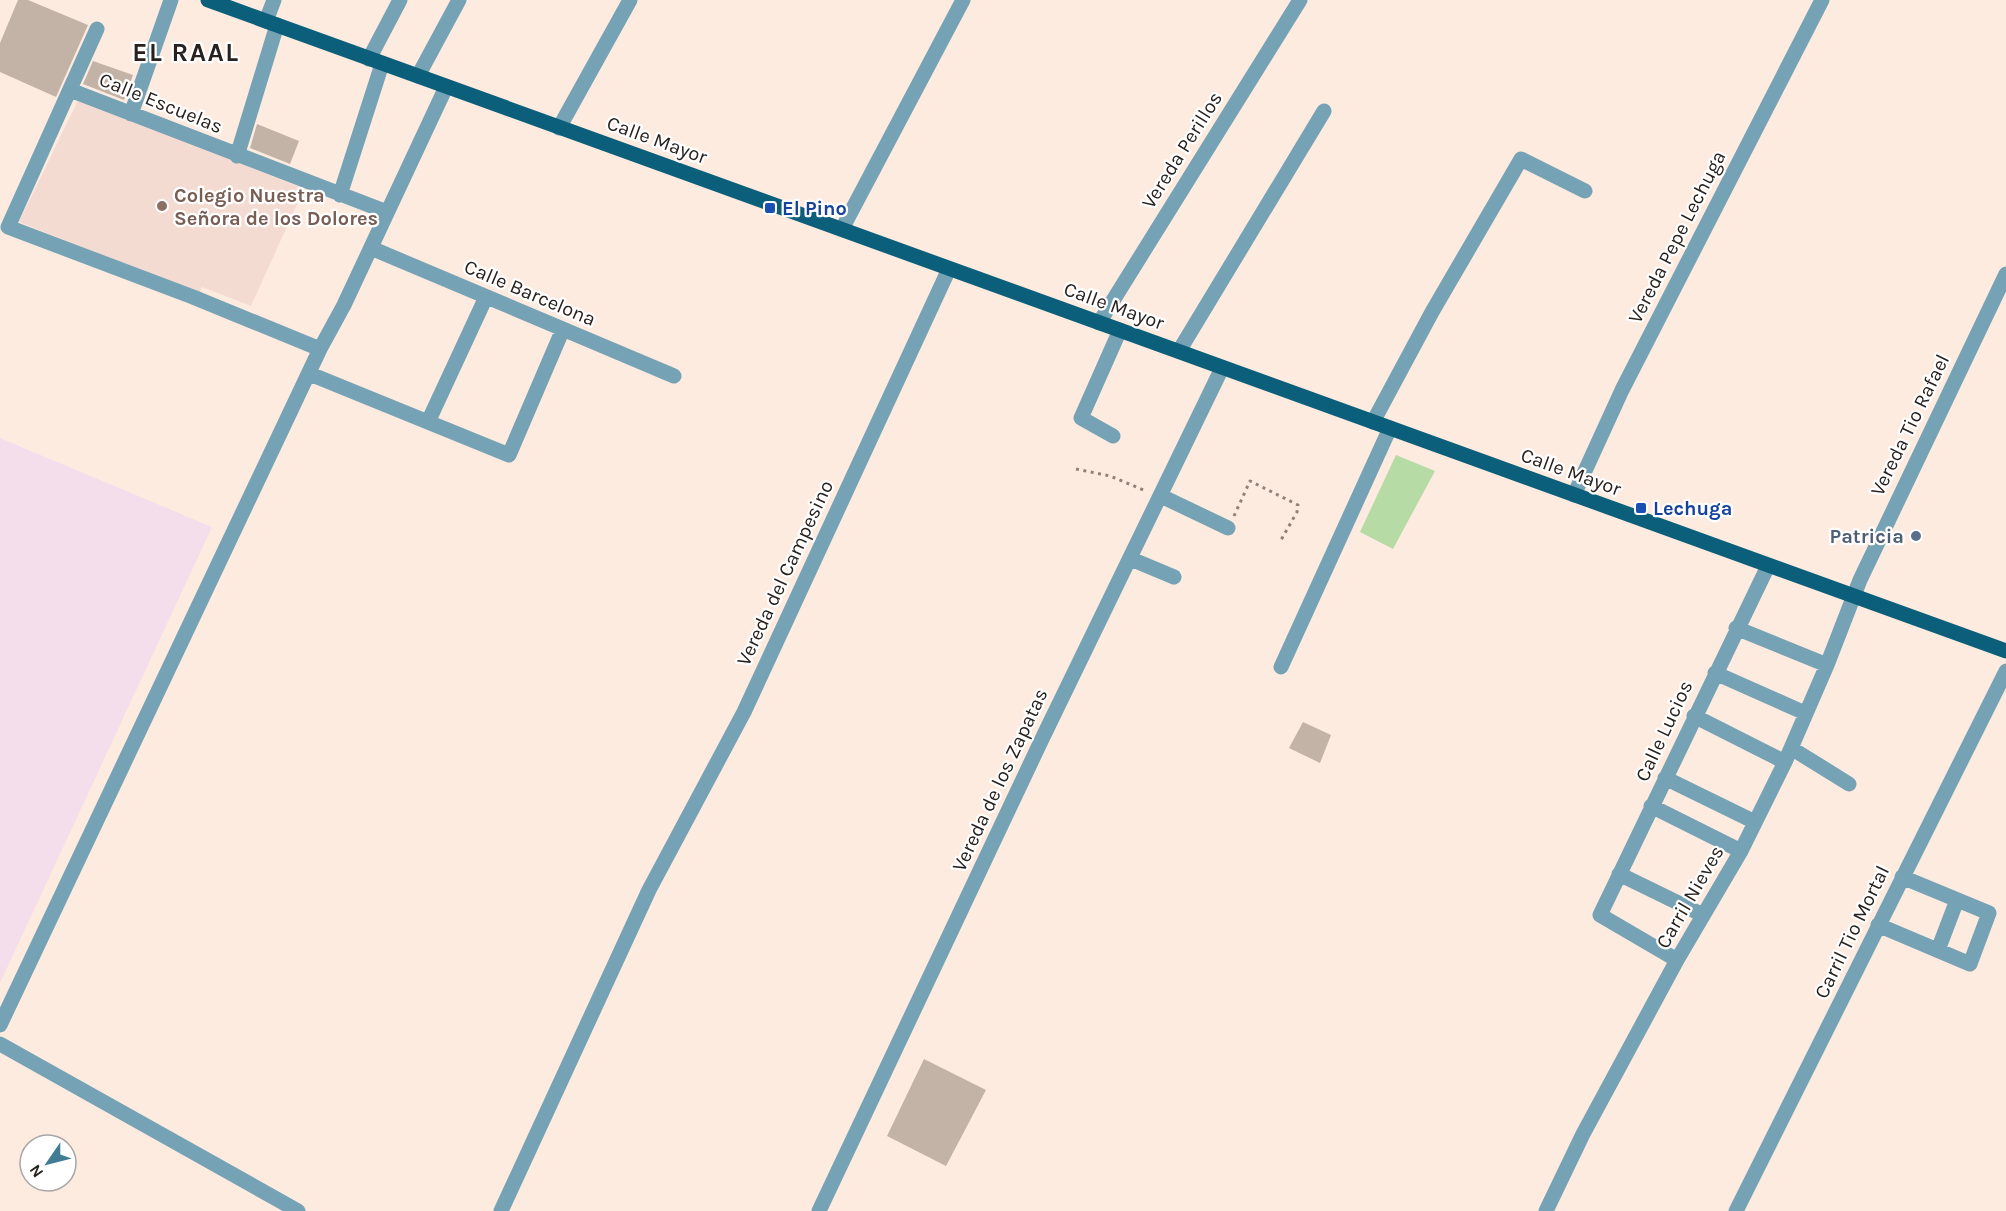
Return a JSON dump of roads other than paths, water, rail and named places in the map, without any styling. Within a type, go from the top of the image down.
[{"type":"main road","name":"Calle Mayor","points":[[208,0],[2006,651]]},
{"type":"street","points":[[131,114],[171,0]]},
{"type":"street","name":"Calle Escuelas","points":[[237,156],[272,23],[274,0]]},
{"type":"street","points":[[340,195],[376,61],[400,0]]},
{"type":"street","points":[[417,76],[459,0]]},
{"type":"street","points":[[559,128],[630,0]]},
{"type":"street","points":[[842,229],[963,0]]},
{"type":"street","name":"Vereda Perillos","points":[[1099,323],[1300,0]]},
{"type":"street","name":"Vereda Pepe Lechuga","points":[[1574,495],[1622,390],[1822,0]]},
{"type":"street","points":[[97,29],[8,227],[320,348]]},
{"type":"street","points":[[0,1025],[446,87]]},
{"type":"street","name":"Calle Escuelas","points":[[70,90],[387,212]]},
{"type":"street","points":[[1179,351],[1324,111]]},
{"type":"street","points":[[1373,422],[1432,312],[1521,159],[1585,191]]},
{"type":"street","name":"Calle Barcelona","points":[[371,248],[674,376]]},
{"type":"street","name":"Vereda del Campesino","points":[[501,1211],[649,890],[744,712],[950,269]]},
{"type":"street","name":"Vereda Tio Rafael","points":[[1854,596],[2006,274]]},
{"type":"street","points":[[428,422],[486,297]]},
{"type":"street","points":[[310,374],[509,455],[562,329]]},
{"type":"street","points":[[1113,436],[1081,418],[1120,330]]},
{"type":"street","name":"Vereda de los Zapatas","points":[[819,1211],[1042,739],[1222,368]]},
{"type":"street","points":[[1281,667],[1390,428]]},
{"type":"street","points":[[1161,496],[1228,528]]},
{"type":"street","points":[[1131,559],[1174,577]]},
{"type":"street","name":"Calle Lucios","points":[[1677,960],[1599,915],[1767,566]]},
{"type":"street","name":"Carril Nieves","points":[[1546,1211],[1583,1134],[1677,960],[1741,851],[1785,762],[1854,596]]},
{"type":"street","points":[[1736,628],[1827,665]]},
{"type":"street","name":"Carril Tio Mortal","points":[[1736,1211],[2006,671]]},
{"type":"street","points":[[1715,673],[1805,712]]},
{"type":"street","points":[[1694,716],[1785,762]]},
{"type":"street","points":[[1791,748],[1849,784]]},
{"type":"street","points":[[1665,778],[1755,822]]},
{"type":"street","points":[[1651,807],[1741,851]]},
{"type":"street","points":[[1619,874],[1703,915]]},
{"type":"street","points":[[1878,925],[1970,964],[1989,913],[1902,877]]},
{"type":"street","points":[[1938,950],[1957,900]]},
{"type":"street","points":[[0,1044],[298,1211]]},
{"type":"place","name":"Colegio Nuestra Señora de los Dolores","points":[[162,206]]},
{"type":"place","name":"El Pino","points":[[770,208]]},
{"type":"place","name":"Lechuga","points":[[1641,508]]},
{"type":"place","name":"Patricia","points":[[1916,536]]},
{"type":"district","name":"EL RAAL","points":[[186,52]]}]
